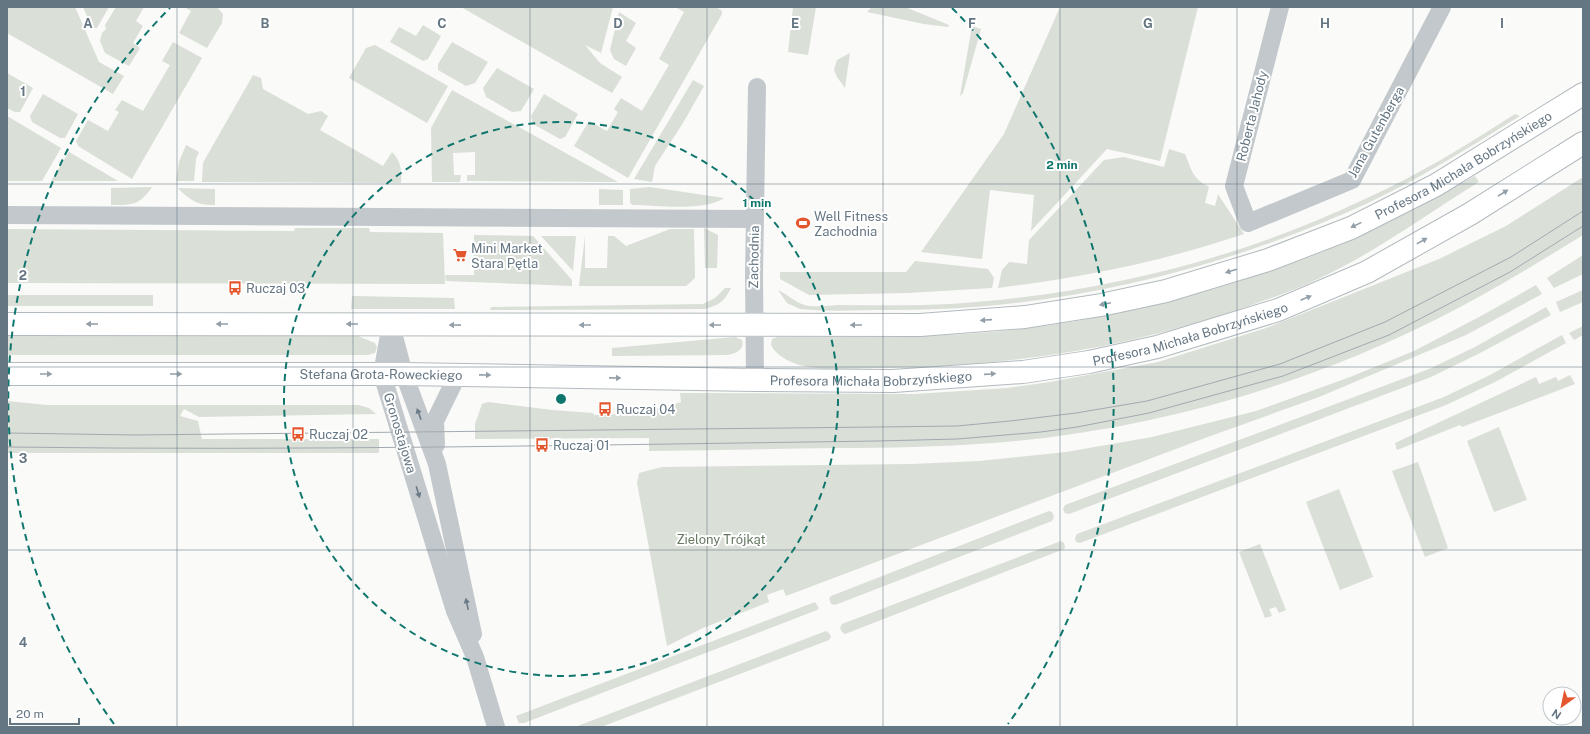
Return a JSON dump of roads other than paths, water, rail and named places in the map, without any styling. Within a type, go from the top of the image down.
[{"type":"main road","name":"Profesora Michała Bobrzyńskiego","points":[[754,325],[920,325],[1025,316],[1101,305],[1166,291],[1268,260],[1351,228],[1436,185],[1583,94]]},
{"type":"main road","name":"Profesora Michała Bobrzyńskiego","points":[[755,380],[893,381],[1023,372],[1089,362],[1157,347],[1278,310],[1367,272],[1470,214],[1583,143]]},
{"type":"main road","points":[[7,324],[754,325]]},
{"type":"main road","name":"Stefana Grota-Roweckiego","points":[[7,374],[458,374],[755,380]]},
{"type":"street","name":"Roberta Jahody","points":[[1248,223],[1234,186],[1280,7]]},
{"type":"street","name":"Jana Gutenberga","points":[[1248,223],[1352,180],[1442,7]]},
{"type":"street","name":"Zachodnia","points":[[755,380],[754,218],[757,86]]},
{"type":"street","points":[[7,215],[754,218]]},
{"type":"street","name":"Gronostajowa","points":[[391,324],[404,374],[437,464],[472,626],[475,657]]},
{"type":"street","name":"Gronostajowa","points":[[391,324],[382,374],[455,611],[475,657],[496,727]]},
{"type":"street","name":"Gronostajowa","points":[[437,464],[435,421],[458,374]]},
{"type":"tram line","points":[[7,433],[135,435],[957,426],[1076,413],[1147,401],[1280,364],[1385,322],[1511,257],[1583,211]]},
{"type":"tram line","points":[[7,447],[333,448],[877,441],[957,439],[1041,432],[1077,427],[1149,413],[1283,376],[1389,335],[1510,272],[1583,226]]},
{"type":"place","name":"Well Fitness Zachodnia","points":[[803,223]]},
{"type":"place","name":"Mini Market Stara Pętla","points":[[460,255]]},
{"type":"place","name":"Ruczaj 03","points":[[235,288]]},
{"type":"place","name":"Ruczaj 04","points":[[605,409]]},
{"type":"place","name":"Ruczaj 02","points":[[298,434]]},
{"type":"place","name":"Ruczaj 01","points":[[542,445]]},
{"type":"park label","name":"Zielony Trójkąt","points":[[721,539]]}]
